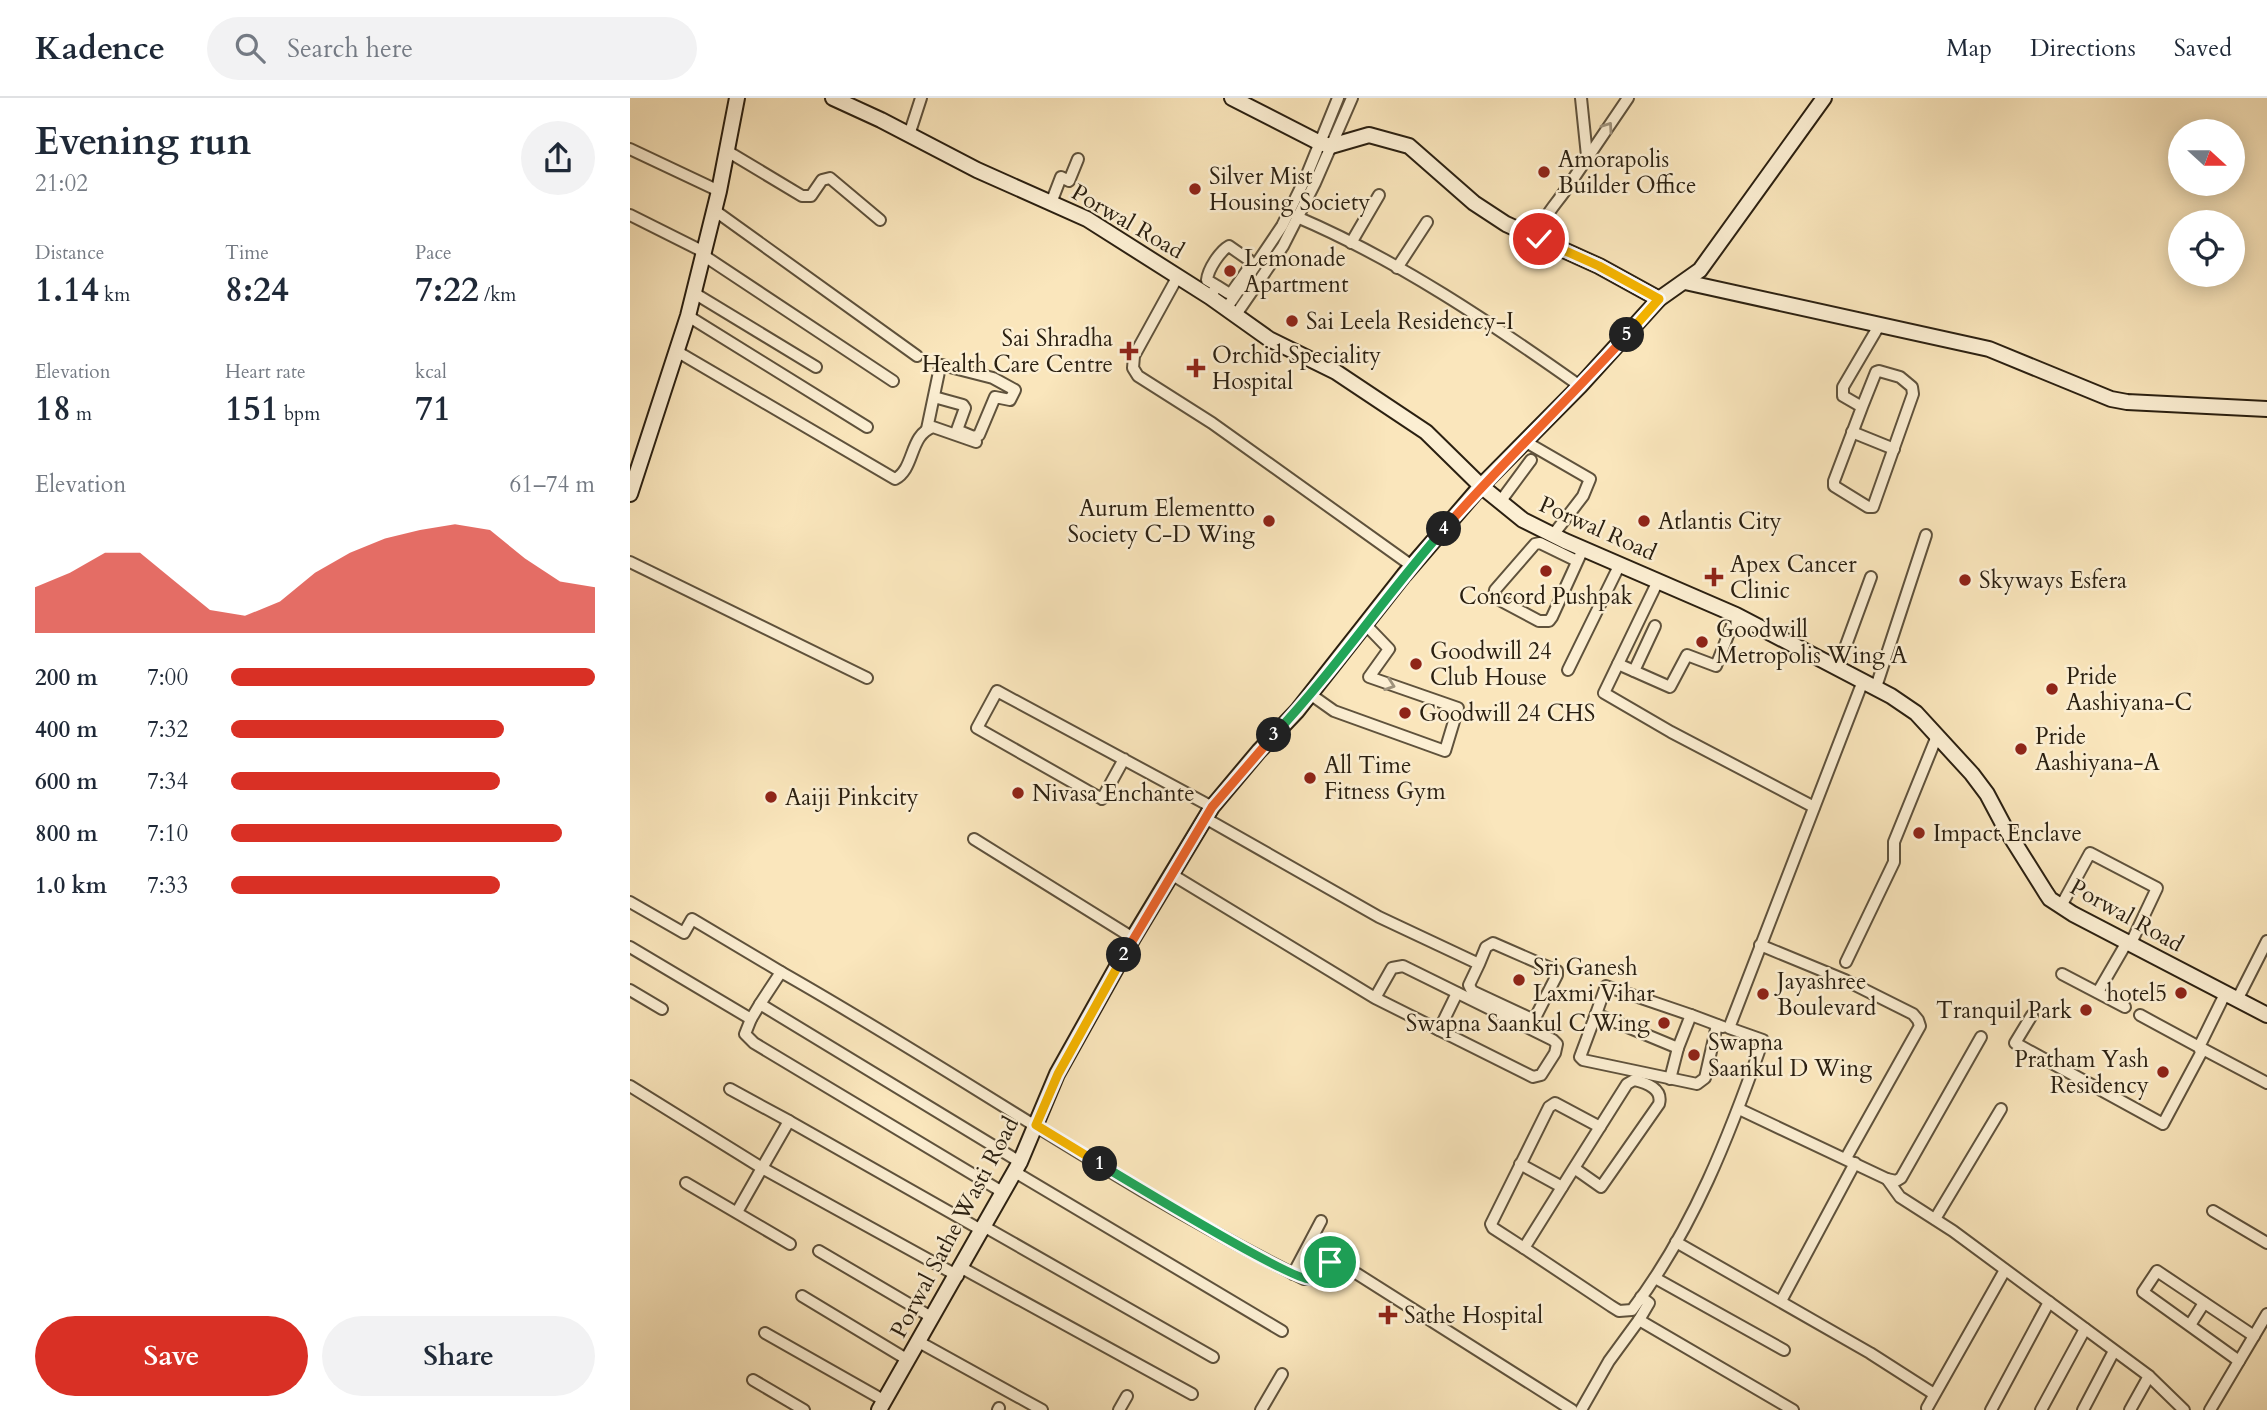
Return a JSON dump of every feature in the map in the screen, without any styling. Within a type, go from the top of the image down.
[{"type":"street","name":"Porwal Road","points":[[833,98],[977,170],[1087,219],[1178,276],[1214,292],[1231,313],[1269,339],[1336,372],[1426,432],[1481,486],[1522,520],[1553,535],[1580,555],[1620,564],[1736,615],[1838,667],[1916,713],[1987,794],[2046,893],[2061,906],[2231,997],[2265,1010]]},
{"type":"street","points":[[909,135],[921,98]]},
{"type":"street","points":[[1232,98],[1325,144],[1369,135],[1409,146],[1474,203],[1506,224],[1599,266],[1659,299]]},
{"type":"street","points":[[1231,313],[1283,246],[1325,144],[1338,98]]},
{"type":"street","points":[[1231,313],[1352,98]]},
{"type":"street","points":[[1581,98],[1587,156]]},
{"type":"street","points":[[1539,239],[1540,227],[1545,217],[1628,98]]},
{"type":"street","name":"Porwal Sathe Wasti Road","points":[[882,1405],[1018,1167],[1058,1074],[1133,938],[1209,813],[1481,486],[1580,386],[1659,299],[1699,270],[1824,98]]},
{"type":"street","points":[[630,494],[688,316],[719,191],[734,99]]},
{"type":"street","points":[[630,149],[719,191]]},
{"type":"street","points":[[727,151],[807,197],[811,196],[822,180],[830,178],[880,220]]},
{"type":"street","points":[[1051,203],[1061,177],[1069,181],[1078,159]]},
{"type":"street","points":[[1351,243],[1379,195]]},
{"type":"street","points":[[714,210],[917,356]]},
{"type":"street","points":[[630,215],[704,253],[893,381]]},
{"type":"street","points":[[1297,217],[1397,268],[1498,330],[1580,386]]},
{"type":"street","points":[[1397,268],[1427,222]]},
{"type":"street","points":[[1229,246],[1249,260],[1251,265],[1231,292],[1214,292],[1207,280],[1207,274],[1229,246]]},
{"type":"street","points":[[1178,276],[1134,356],[1133,368],[1138,376],[1212,422],[1412,566]]},
{"type":"street","points":[[1685,282],[1989,349],[2111,398],[2148,405],[2267,409]]},
{"type":"street","points":[[694,293],[816,367]]},
{"type":"street","points":[[688,316],[867,427]]},
{"type":"street","points":[[1862,407],[1843,396],[1843,387],[1880,324]]},
{"type":"street","points":[[678,352],[895,479],[902,474],[918,439],[927,429],[933,427],[976,442]]},
{"type":"street","points":[[927,429],[934,397],[942,365],[993,378],[1015,390],[1010,400],[995,397],[979,435],[974,437],[957,430],[965,408],[963,405],[934,397]]},
{"type":"street","points":[[1879,370],[1900,377],[1912,387],[1913,394],[1873,507],[1868,507],[1834,486],[1862,407],[1879,370]]},
{"type":"street","points":[[1852,432],[1894,449]]},
{"type":"street","points":[[1526,442],[1590,480],[1583,496],[1553,535]]},
{"type":"street","points":[[1500,502],[1531,460]]},
{"type":"street","points":[[1729,1028],[1814,807],[1869,684],[1926,535]]},
{"type":"street","points":[[1540,543],[1580,555],[1549,621],[1539,621],[1494,597],[1495,590],[1535,544],[1540,543]]},
{"type":"street","points":[[630,562],[867,678]]},
{"type":"street","points":[[1568,670],[1620,564]]},
{"type":"street","points":[[1838,667],[1871,577]]},
{"type":"street","points":[[1658,581],[1604,693],[1671,732],[1814,807]]},
{"type":"street","points":[[1618,664],[1670,687],[1687,655],[1715,666],[1736,615]]},
{"type":"street","points":[[1310,694],[1334,711],[1445,751],[1458,708],[1368,677],[1389,649],[1365,624]]},
{"type":"street","points":[[1634,671],[1655,626]]},
{"type":"street","points":[[1124,759],[1102,799],[977,728],[997,691],[1124,759],[1379,917],[1479,964]]},
{"type":"street","points":[[1846,962],[1894,862],[1894,842],[1937,736]]},
{"type":"street","points":[[974,839],[1133,938]]},
{"type":"street","points":[[2061,906],[2090,853],[2157,888],[2129,942],[2098,992]]},
{"type":"street","points":[[1171,874],[1375,998],[1533,1077],[1541,1075],[1555,1053],[1557,1044],[1553,1040],[1403,966],[1392,968],[1375,998]]},
{"type":"street","points":[[630,902],[684,933],[692,919],[857,1015],[1175,1209],[1293,1273],[1310,1279],[1330,1262],[1340,1264],[1572,1410]]},
{"type":"street","points":[[2199,1047],[2267,941]]},
{"type":"street","points":[[1493,943],[1557,971],[1535,1020],[1472,991],[1469,985],[1479,964],[1486,947],[1493,943]]},
{"type":"street","points":[[1760,945],[1845,979],[1913,1014],[1920,1026],[1781,1301]]},
{"type":"street","points":[[630,947],[751,1019]]},
{"type":"street","points":[[780,972],[751,1019],[745,1034],[754,1043],[1004,1193]]},
{"type":"street","points":[[2062,974],[2125,1007]]},
{"type":"street","points":[[1600,1127],[1552,1104],[1491,1224],[1493,1228],[1619,1311],[1632,1310],[1655,1278],[1708,1182],[1739,1109],[1763,1040],[1606,986],[1580,1051],[1583,1060],[1701,1083],[1705,1078],[1717,1025]]},
{"type":"street","points":[[630,990],[662,1009]]},
{"type":"street","points":[[1439,1030],[1457,993]]},
{"type":"street","points":[[760,1004],[1282,1331]]},
{"type":"street","points":[[1596,1014],[1678,1048]]},
{"type":"street","points":[[1670,1079],[1691,1015]]},
{"type":"street","points":[[2032,1015],[2015,1040],[2019,1047],[2163,1124],[2201,1053],[2199,1047]]},
{"type":"street","points":[[2140,1015],[2267,1083]]},
{"type":"street","points":[[1739,1109],[1887,1180],[1896,1181],[1981,1037]]},
{"type":"street","points":[[1524,1248],[1562,1187],[1574,1168],[1600,1127],[1630,1081],[1639,1081],[1660,1094],[1659,1104],[1601,1187],[1574,1168]]},
{"type":"street","points":[[630,1086],[762,1168],[1192,1394]]},
{"type":"street","points":[[730,1089],[1213,1357]]},
{"type":"street","points":[[1935,1219],[2001,1109]]},
{"type":"street","points":[[737,1212],[789,1121]]},
{"type":"street","points":[[1520,1164],[1562,1187]]},
{"type":"street","points":[[1887,1180],[1900,1196],[2149,1376],[2184,1410]]},
{"type":"street","points":[[686,1184],[790,1244]]},
{"type":"street","points":[[2213,1211],[2267,1243]]},
{"type":"street","points":[[1293,1273],[1321,1221]]},
{"type":"street","points":[[1676,1242],[1870,1353],[1934,1394]]},
{"type":"street","points":[[819,1251],[933,1318]]},
{"type":"street","points":[[1927,1408],[2005,1270]]},
{"type":"street","points":[[2239,1361],[2143,1292],[2157,1271],[2254,1336]]},
{"type":"street","points":[[1655,1278],[1784,1350]]},
{"type":"street","points":[[802,1296],[908,1360]]},
{"type":"street","points":[[1581,1410],[1609,1361],[1650,1303],[1642,1297]]},
{"type":"street","points":[[1991,1410],[2049,1302]]},
{"type":"street","points":[[2190,1325],[2204,1303]]},
{"type":"street","points":[[2210,1410],[2267,1314]]},
{"type":"street","points":[[1639,1320],[1793,1410]]},
{"type":"street","points":[[2041,1410],[2085,1329]]},
{"type":"street","points":[[765,1333],[882,1405]]},
{"type":"street","points":[[919,1342],[1042,1410]]},
{"type":"street","points":[[2083,1410],[2114,1351]]},
{"type":"street","points":[[1261,1410],[1282,1374]]},
{"type":"street","points":[[2130,1410],[2149,1376]]},
{"type":"street","points":[[753,1380],[804,1410]]},
{"type":"street","points":[[1119,1410],[1127,1396]]},
{"type":"place","name":"Amorapolis Builder Office","points":[[1544,172]]},
{"type":"place","name":"Silver Mist Housing Society","points":[[1195,189]]},
{"type":"place","name":"Lemonade Apartment","points":[[1230,271]]},
{"type":"place","name":"Sai Leela Residency-I","points":[[1292,321]]},
{"type":"place","name":"Sai Shradha Health Care Centre","points":[[1129,351]]},
{"type":"place","name":"Orchid Speciality Hospital","points":[[1196,368]]},
{"type":"place","name":"Aurum Elementto Society C-D Wing","points":[[1269,521]]},
{"type":"place","name":"Atlantis City","points":[[1644,521]]},
{"type":"place","name":"Concord Pushpak","points":[[1546,571]]},
{"type":"place","name":"Apex Cancer Clinic","points":[[1714,577]]},
{"type":"place","name":"Skyways Esfera","points":[[1965,580]]},
{"type":"place","name":"Goodwill Metropolis Wing A","points":[[1702,642]]},
{"type":"place","name":"Goodwill 24 Club House","points":[[1416,664]]},
{"type":"place","name":"Pride Aashiyana-C","points":[[2052,689]]},
{"type":"place","name":"Goodwill 24 CHS","points":[[1405,713]]},
{"type":"place","name":"Pride Aashiyana-A","points":[[2021,749]]},
{"type":"place","name":"All Time Fitness Gym","points":[[1310,778]]},
{"type":"place","name":"Nivasa Enchante","points":[[1018,793]]},
{"type":"place","name":"Aaiji Pinkcity","points":[[771,797]]},
{"type":"place","name":"Impact Enclave","points":[[1919,833]]},
{"type":"place","name":"Sri Ganesh Laxmi Vihar","points":[[1519,980]]},
{"type":"place","name":"hotel5","points":[[2181,993]]},
{"type":"place","name":"Jayashree Boulevard","points":[[1763,994]]},
{"type":"place","name":"Tranquil Park","points":[[2086,1010]]},
{"type":"place","name":"Swapna Saankul C Wing","points":[[1664,1023]]},
{"type":"place","name":"Swapna Saankul D Wing","points":[[1694,1055]]},
{"type":"place","name":"Pratham Yash Residency","points":[[2163,1072]]},
{"type":"place","name":"Sathe Hospital","points":[[1388,1315]]},
{"type":"route","points":[[1330,1262],[1315,1277],[1304,1279],[1268,1262],[1175,1209],[1036,1125],[1067,1057],[1133,938],[1212,807],[1297,711],[1404,575],[1481,486],[1580,386],[1659,299],[1599,266],[1539,239]]}]
